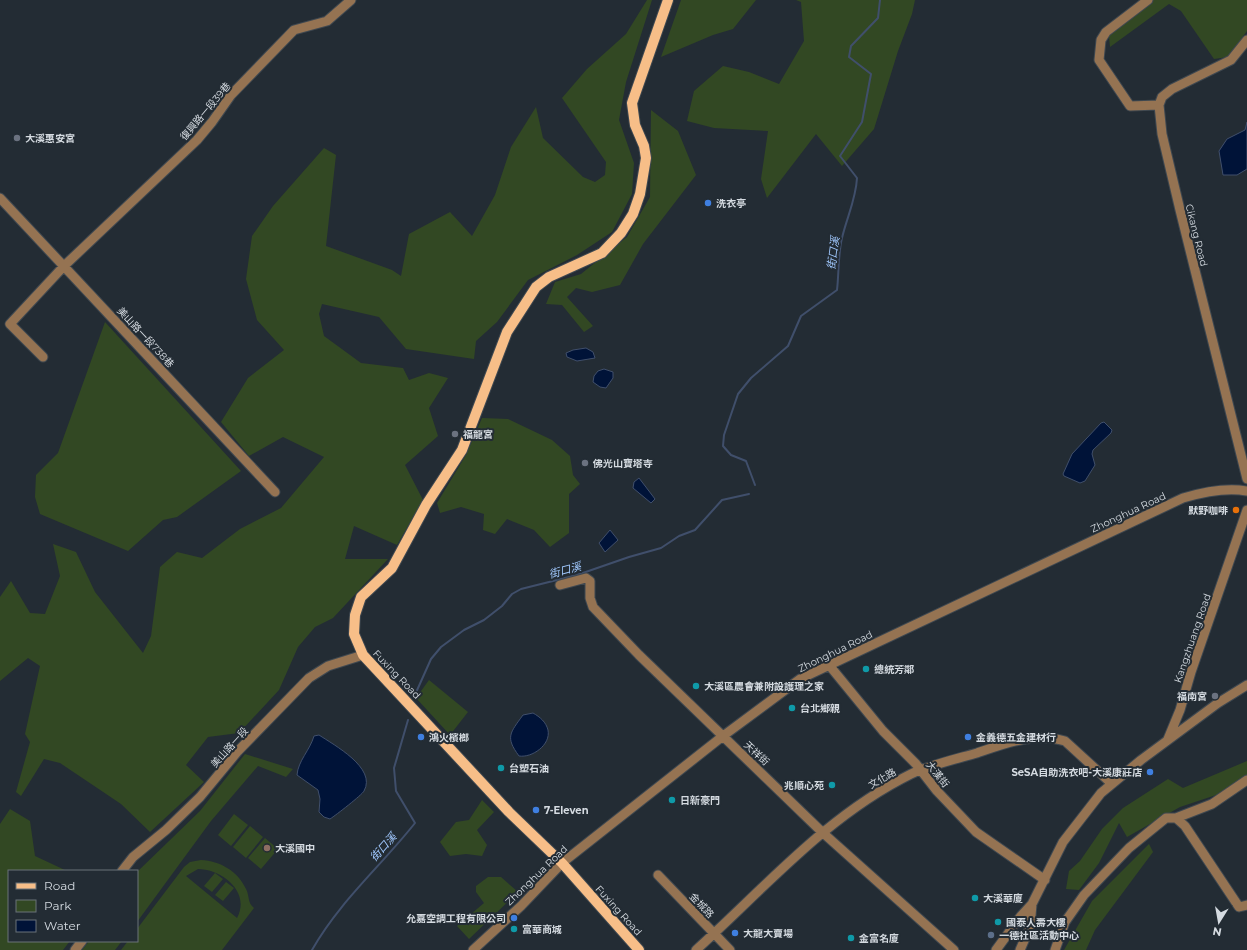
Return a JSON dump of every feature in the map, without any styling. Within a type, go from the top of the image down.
[{"type":"main road","name":"Fuxing Road","points":[[639,950],[562,863],[509,812],[363,655],[354,634],[355,615],[361,597],[392,568],[426,505],[462,450],[507,332],[536,287],[549,277],[602,252],[621,233],[633,214],[640,194],[646,158],[644,146],[635,125],[632,103],[668,0]]},
{"type":"street","name":"復興路一段39巷","points":[[43,357],[10,324],[64,266],[197,140],[231,95],[294,30],[327,21],[351,0]]},
{"type":"street","points":[[1148,0],[1106,32],[1101,40],[1099,60],[1130,106],[1159,105],[1162,97],[1172,89],[1231,60],[1247,40]]},
{"type":"street","name":"Cikang Road","points":[[1159,105],[1162,134],[1247,479]]},
{"type":"street","name":"美山路一段738巷","points":[[0,198],[275,492]]},
{"type":"street","name":"Zhonghua Road","points":[[473,950],[521,906],[562,863],[723,736],[800,679],[1182,498],[1202,492],[1237,489],[1247,490]]},
{"type":"street","name":"Kangzhuang Road","points":[[1168,741],[1180,710],[1191,672],[1247,510]]},
{"type":"street","name":"天祥街","points":[[560,585],[584,579],[590,581],[590,598],[592,607],[639,655],[822,832],[954,950]]},
{"type":"street","name":"美山路一段","points":[[123,870],[133,857],[166,830],[200,797],[238,751],[309,678],[328,666],[363,655]]},
{"type":"street","name":"大漢街","points":[[829,665],[871,718],[922,771],[937,791],[981,836],[1046,880]]},
{"type":"street","points":[[996,950],[1021,916],[1032,904],[1046,880],[1063,842],[1101,793],[1218,703],[1247,684]]},
{"type":"street","name":"文化路","points":[[696,950],[822,832],[860,803],[912,774],[1027,737],[1055,738],[1065,741],[1112,784]]},
{"type":"street","points":[[1055,950],[1065,922],[1084,895],[1129,848],[1166,818],[1176,818],[1212,804],[1247,780]]},
{"type":"street","points":[[1176,818],[1185,826],[1239,907],[1247,905]]},
{"type":"street","name":"金城路","points":[[658,875],[730,950]]},
{"type":"street","points":[[1020,950],[1030,927],[1032,904]]},
{"type":"street","points":[[75,950],[81,942]]},
{"type":"green space","points":[[647,0],[652,0],[626,82],[619,120],[634,163],[632,194],[612,232],[577,255],[528,280],[497,322],[476,341],[474,359],[406,349],[379,317],[322,304],[319,314],[324,336],[361,363],[403,368],[409,380],[429,373],[448,378],[429,408],[438,436],[405,465],[423,500],[397,545],[354,526],[345,559],[388,559],[333,618],[315,627],[298,647],[279,690],[239,733],[208,737],[186,765],[204,782],[150,832],[121,804],[60,763],[44,759],[21,796],[16,792],[30,742],[25,734],[40,666],[28,658],[0,681],[0,597],[11,581],[30,613],[45,614],[60,576],[53,544],[76,552],[95,592],[143,653],[151,636],[160,567],[177,552],[202,558],[240,529],[281,508],[324,457],[283,437],[249,456],[221,422],[248,378],[284,350],[257,320],[246,279],[252,236],[273,206],[324,148],[336,155],[326,246],[392,270],[401,276],[409,234],[450,212],[472,236],[495,195],[511,147],[536,107],[543,138],[583,177],[595,182],[605,175],[606,162],[562,98],[587,69],[626,34]]},
{"type":"green space","points":[[681,0],[756,0],[733,29],[713,35],[661,57]]},
{"type":"green space","points":[[796,0],[915,0],[912,14],[898,51],[874,129],[842,166],[816,134],[767,198],[761,179],[768,131],[714,128],[687,121],[694,91],[723,66],[749,72],[779,84],[804,41],[801,2]]},
{"type":"green space","points":[[1142,0],[1247,0],[1247,31],[1228,57],[1214,59],[1181,11],[1169,4],[1110,47],[1108,25]]},
{"type":"green space","points":[[651,110],[678,131],[696,175],[643,244],[620,285],[592,292],[576,288],[567,297],[593,326],[584,332],[562,305],[546,304],[555,282],[581,274],[627,237],[650,197]]},
{"type":"green space","points":[[105,322],[241,471],[177,517],[163,520],[128,551],[40,514],[35,497],[36,475],[58,453]]},
{"type":"green space","points":[[482,418],[508,419],[552,440],[570,456],[573,475],[580,484],[569,494],[569,533],[550,547],[534,530],[507,519],[495,534],[483,530],[484,514],[461,507],[440,513],[437,503],[466,455]]},
{"type":"green space","points":[[429,680],[468,712],[450,735],[416,698]]},
{"type":"green space","points":[[245,754],[293,769],[286,777],[258,766],[211,821],[138,921],[138,871],[200,811]]},
{"type":"green space","points":[[1247,761],[1247,779],[1228,791],[1180,807],[1127,837],[1119,823],[1099,863],[1079,890],[1066,889],[1069,871],[1080,861],[1102,829],[1123,808],[1168,779],[1183,788]]},
{"type":"green space","points":[[482,800],[494,812],[477,830],[487,845],[482,856],[466,854],[450,856],[440,842],[456,822],[469,820]]},
{"type":"green space","points":[[10,809],[30,821],[35,856],[65,870],[8,870],[8,942],[69,942],[63,950],[0,950],[0,824]]},
{"type":"green space","points":[[234,814],[248,825],[231,846],[218,835]]},
{"type":"green space","points":[[250,826],[263,837],[246,858],[233,847]]},
{"type":"green space","points":[[265,838],[278,849],[261,869],[248,858]]},
{"type":"green space","points":[[1149,844],[1153,852],[1095,930],[1086,950],[1064,950],[1092,901]]},
{"type":"green space","points":[[201,860],[215,862],[228,868],[243,883],[250,904],[254,908],[222,950],[121,950],[127,942],[138,942],[138,928],[184,867],[190,862]],"holes":[[[198,869],[216,873],[225,878],[237,891],[240,899],[240,908],[237,918],[186,876]]]},
{"type":"green space","points":[[215,873],[223,879],[212,892],[204,886]]},
{"type":"green space","points":[[488,877],[501,877],[518,892],[469,939],[457,926],[484,903],[476,892],[476,886]]},
{"type":"green space","points":[[226,882],[234,888],[223,901],[215,895]]},
{"type":"green space","points":[[88,942],[121,942],[115,950],[82,950]]},
{"type":"water","points":[[1247,122],[1247,169],[1237,175],[1223,175],[1219,151],[1227,139],[1245,130]]},
{"type":"water","points":[[586,348],[593,352],[595,358],[577,361],[567,357],[566,353],[573,350]]},
{"type":"water","points":[[604,369],[613,372],[613,378],[606,388],[600,387],[593,382],[594,376],[598,371]]},
{"type":"water","points":[[1104,422],[1112,430],[1111,433],[1093,450],[1092,454],[1095,465],[1085,481],[1080,483],[1064,476],[1063,474],[1072,454],[1101,423]]},
{"type":"water","points":[[639,478],[655,499],[651,503],[633,488],[634,482]]},
{"type":"water","points":[[610,530],[618,540],[605,552],[599,543]]},
{"type":"water","points":[[533,713],[546,725],[548,730],[547,741],[535,753],[519,756],[512,744],[512,731],[523,715]]},
{"type":"water","points":[[319,735],[352,758],[365,774],[366,782],[364,791],[330,819],[324,817],[319,812],[320,799],[318,790],[297,775],[300,765],[314,736]]},
{"type":"waterway","name":"街口溪","points":[[755,485],[746,461],[731,455],[723,446],[724,435],[738,394],[751,378],[788,346],[801,316],[837,290],[841,244],[853,201],[857,178],[840,156],[862,122],[871,74],[849,57],[851,46],[878,18],[880,0]]},
{"type":"waterway","name":"街口溪","points":[[414,697],[431,659],[441,647],[464,630],[484,620],[502,606],[512,594],[521,589],[577,575],[629,557],[661,548],[679,536],[695,530],[722,500],[749,494]]},
{"type":"waterway","name":"街口溪","points":[[312,950],[347,900],[415,823],[396,791],[394,768],[408,720]]},
{"type":"place","name":"大溪惠安宮","points":[[17,138]]},
{"type":"place","name":"洗衣亭","points":[[708,203]]},
{"type":"place","name":"福龍宮","points":[[455,434]]},
{"type":"place","name":"佛光山寶塔寺","points":[[585,463]]},
{"type":"place","name":"默野咖啡","points":[[1236,510]]},
{"type":"place","name":"總統芳鄰","points":[[866,669]]},
{"type":"place","name":"大溪區農會兼附設護理之家","points":[[696,686]]},
{"type":"place","name":"福南宮","points":[[1215,696]]},
{"type":"place","name":"台北鄉親","points":[[792,708]]},
{"type":"place","name":"鴻火檳榔","points":[[421,737]]},
{"type":"place","name":"金義德五金建材行","points":[[968,737]]},
{"type":"place","name":"台塑石油","points":[[501,768]]},
{"type":"place","name":"SeSA自助洗衣吧-大溪康莊店","points":[[1150,772]]},
{"type":"place","name":"兆順心苑","points":[[832,785]]},
{"type":"place","name":"日新豪門","points":[[672,800]]},
{"type":"place","name":"7-Eleven","points":[[536,810]]},
{"type":"place","name":"大溪國中","points":[[267,848]]},
{"type":"place","name":"大溪華廈","points":[[975,898]]},
{"type":"place","name":"允嘉空調工程有限公司","points":[[514,918]]},
{"type":"place","name":"國泰人壽大樓","points":[[998,922]]},
{"type":"place","name":"富華商城","points":[[514,929]]},
{"type":"place","name":"大龍大賣場","points":[[735,933]]},
{"type":"place","name":"一德社區活動中心","points":[[991,935]]},
{"type":"place","name":"金富名廈","points":[[851,938]]}]
